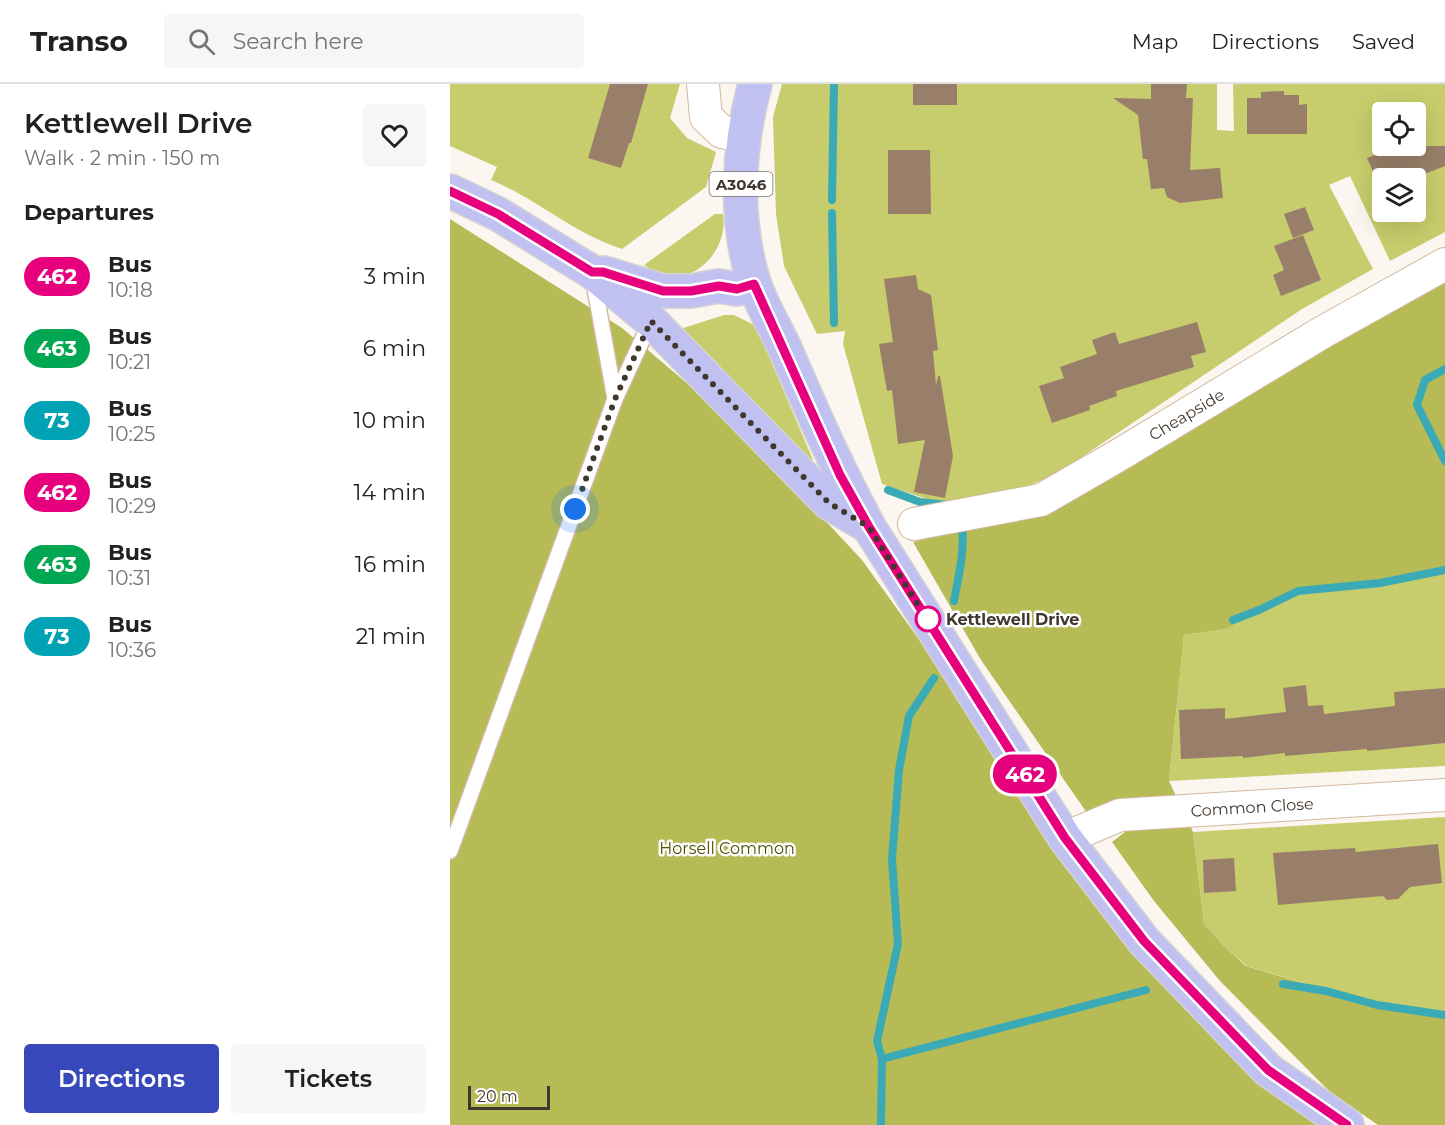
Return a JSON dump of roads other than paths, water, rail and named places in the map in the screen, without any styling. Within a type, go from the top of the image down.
[{"type":"main road","name":"A3046","points":[[755,84],[743,137],[741,215],[746,286],[840,475],[869,527],[1065,838],[1144,941],[1268,1070],[1347,1125]]},
{"type":"main road","points":[[450,191],[498,214],[592,272],[651,321],[829,503],[869,527]]},
{"type":"main road","points":[[592,272],[603,272],[663,291],[746,286]]},
{"type":"main road","points":[[651,321],[718,302],[746,286]]},
{"type":"street","points":[[703,84],[706,117],[722,132],[743,137]]},
{"type":"street","name":"Cheapside","points":[[914,524],[1041,500],[1315,337],[1445,264]]},
{"type":"street","name":"Common Close","points":[[1065,838],[1120,815],[1445,795]]},
{"type":"lane","points":[[592,272],[615,399]]},
{"type":"lane","points":[[450,851],[615,399],[651,321]]},
{"type":"waterway","points":[[832,200],[834,84]]},
{"type":"waterway","points":[[832,213],[834,323]]},
{"type":"waterway","points":[[1445,369],[1425,380],[1417,405],[1445,461]]},
{"type":"waterway","points":[[888,490],[920,502],[948,505]]},
{"type":"waterway","points":[[954,601],[962,553],[962,523]]},
{"type":"waterway","points":[[1233,620],[1298,591],[1380,583],[1445,570]]},
{"type":"waterway","points":[[881,1125],[882,1059],[877,1041],[898,944],[892,859],[899,770],[909,716],[934,678]]},
{"type":"waterway","points":[[1283,984],[1326,991],[1377,1005],[1445,1015]]},
{"type":"waterway","points":[[882,1059],[1146,990]]},
{"type":"place","name":"Kettlewell Drive","points":[[928,619]]},
{"type":"park label","name":"Horsell Common","points":[[727,848]]}]
